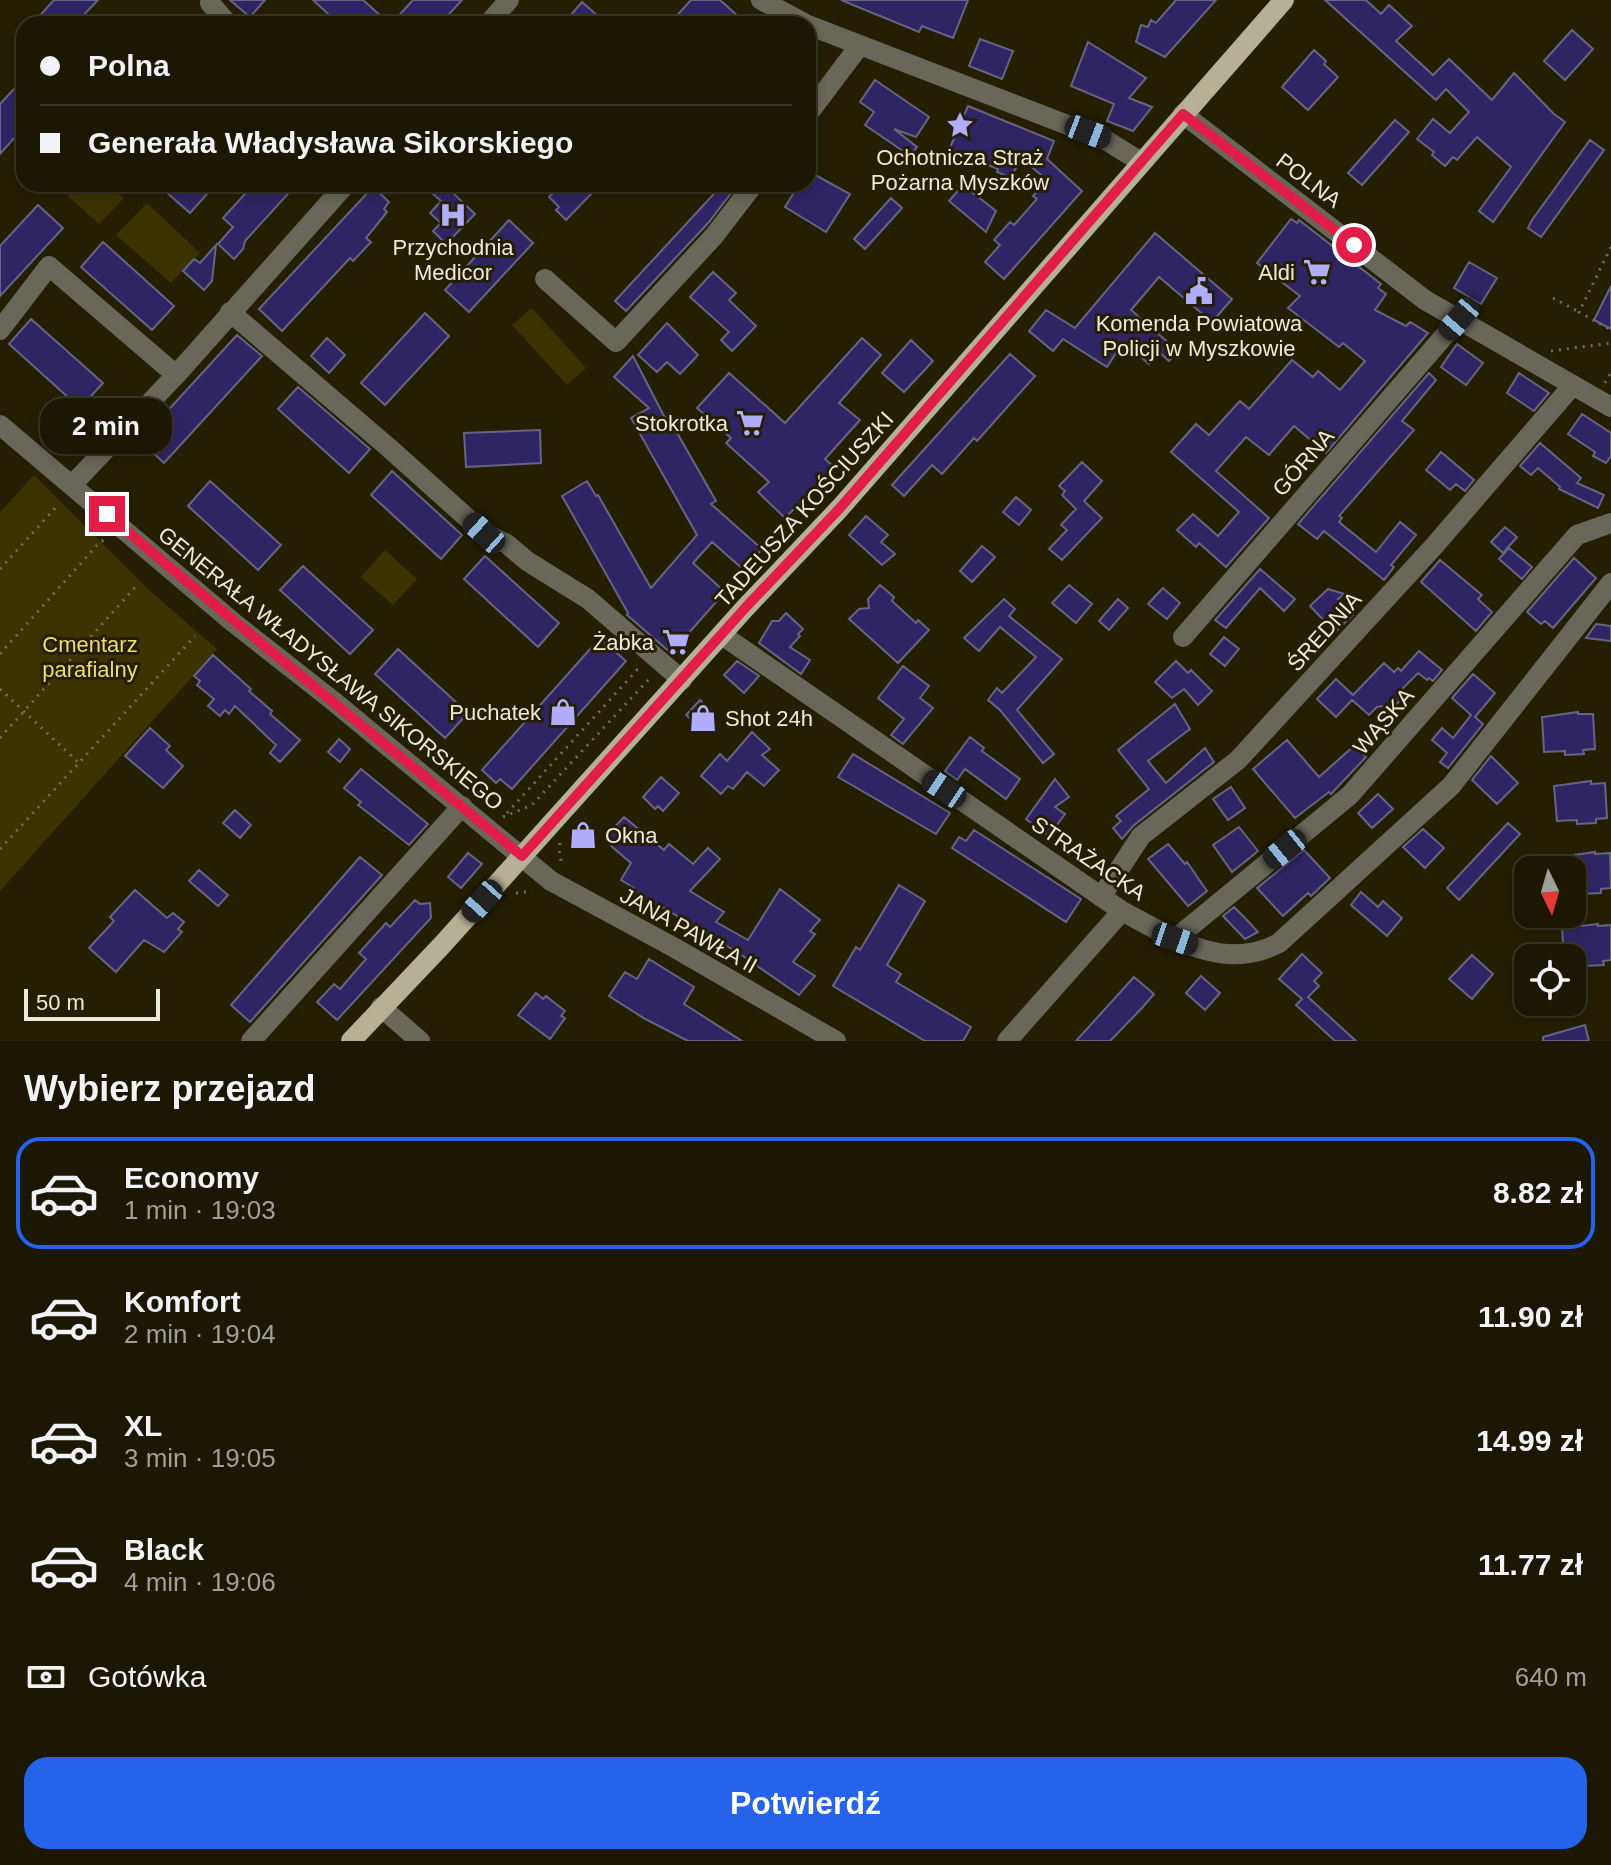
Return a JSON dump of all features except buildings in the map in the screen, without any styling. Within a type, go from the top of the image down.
[{"type":"main road","name":"TADEUSZA KOŚCIUSZKI","points":[[351,1041],[866,478],[1284,0]]},
{"type":"street","points":[[495,16],[509,0]]},
{"type":"street","points":[[761,0],[792,16]]},
{"type":"street","points":[[210,3],[221,16]]},
{"type":"street","points":[[816,28],[1104,139],[1141,162]]},
{"type":"street","points":[[816,103],[860,45]]},
{"type":"street","name":"POLNA","points":[[1183,114],[1425,300],[1611,407]]},
{"type":"street","points":[[72,485],[176,375],[339,192]]},
{"type":"street","points":[[545,279],[616,342],[714,236],[748,192]]},
{"type":"street","points":[[0,329],[49,266],[176,375]]},
{"type":"street","points":[[230,312],[484,533],[507,544],[527,561],[588,599],[682,680]]},
{"type":"street","name":"GÓRNA","points":[[1183,637],[1459,319]]},
{"type":"street","name":"ŚREDNIA","points":[[1101,897],[1141,836],[1238,760],[1435,545],[1573,385]]},
{"type":"street","name":"GENERAŁA WŁADYSŁAWA SIKORSKIEGO","points":[[0,425],[234,623],[522,856]]},
{"type":"street","name":"WĄSKA","points":[[1175,939],[1350,795],[1577,535],[1611,523]]},
{"type":"street","name":"STRAŻACKA","points":[[722,635],[1122,911],[1175,939],[1235,957],[1252,955],[1279,943],[1451,786],[1611,583]]},
{"type":"street","points":[[251,1041],[462,806]]},
{"type":"street","name":"JANA PAWŁA II","points":[[522,856],[551,881],[836,1041]]},
{"type":"street","points":[[1007,1041],[1122,911]]},
{"type":"street","points":[[381,1007],[420,1041]]},
{"type":"path","points":[[1579,312],[1611,247]]},
{"type":"path","points":[[1553,298],[1611,330]]},
{"type":"path","points":[[1521,355],[1611,343]]},
{"type":"path","points":[[0,569],[57,506]]},
{"type":"path","points":[[0,654],[100,542]]},
{"type":"path","points":[[0,738],[138,584]]},
{"type":"path","points":[[0,849],[195,636]]},
{"type":"path","points":[[504,816],[637,670]]},
{"type":"path","points":[[0,689],[79,763]]},
{"type":"path","points":[[510,895],[526,891],[541,893],[563,867],[559,850],[561,839]]},
{"type":"green space","points":[[70,192],[117,192],[124,198],[99,224],[67,195]]},
{"type":"green space","points":[[147,203],[200,253],[171,283],[116,235]]},
{"type":"green space","points":[[532,308],[586,368],[567,385],[512,325]]},
{"type":"green space","name":"Cmentarz parafialny","points":[[34,475],[150,591],[217,649],[0,891],[0,512]]},
{"type":"green space","points":[[385,550],[417,579],[393,605],[361,577]]},
{"type":"place","name":"Ochotnicza Straż Pożarna Myszków","points":[[960,125]]},
{"type":"place","name":"Przychodnia Medicor","points":[[453,215]]},
{"type":"place","name":"Aldi","points":[[1317,272]]},
{"type":"place","name":"Komenda Powiatowa Policji w Myszkowie","points":[[1199,291]]},
{"type":"place","name":"Stokrotka","points":[[750,423]]},
{"type":"place","name":"Żabka","points":[[676,642]]},
{"type":"place","name":"Puchatek","points":[[563,712]]},
{"type":"place","name":"Shot 24h","points":[[703,718]]},
{"type":"place","name":"Okna","points":[[583,835]]},
{"type":"route","points":[[107,514],[234,623],[522,856],[746,607],[840,508],[1183,114],[1354,245]]}]
